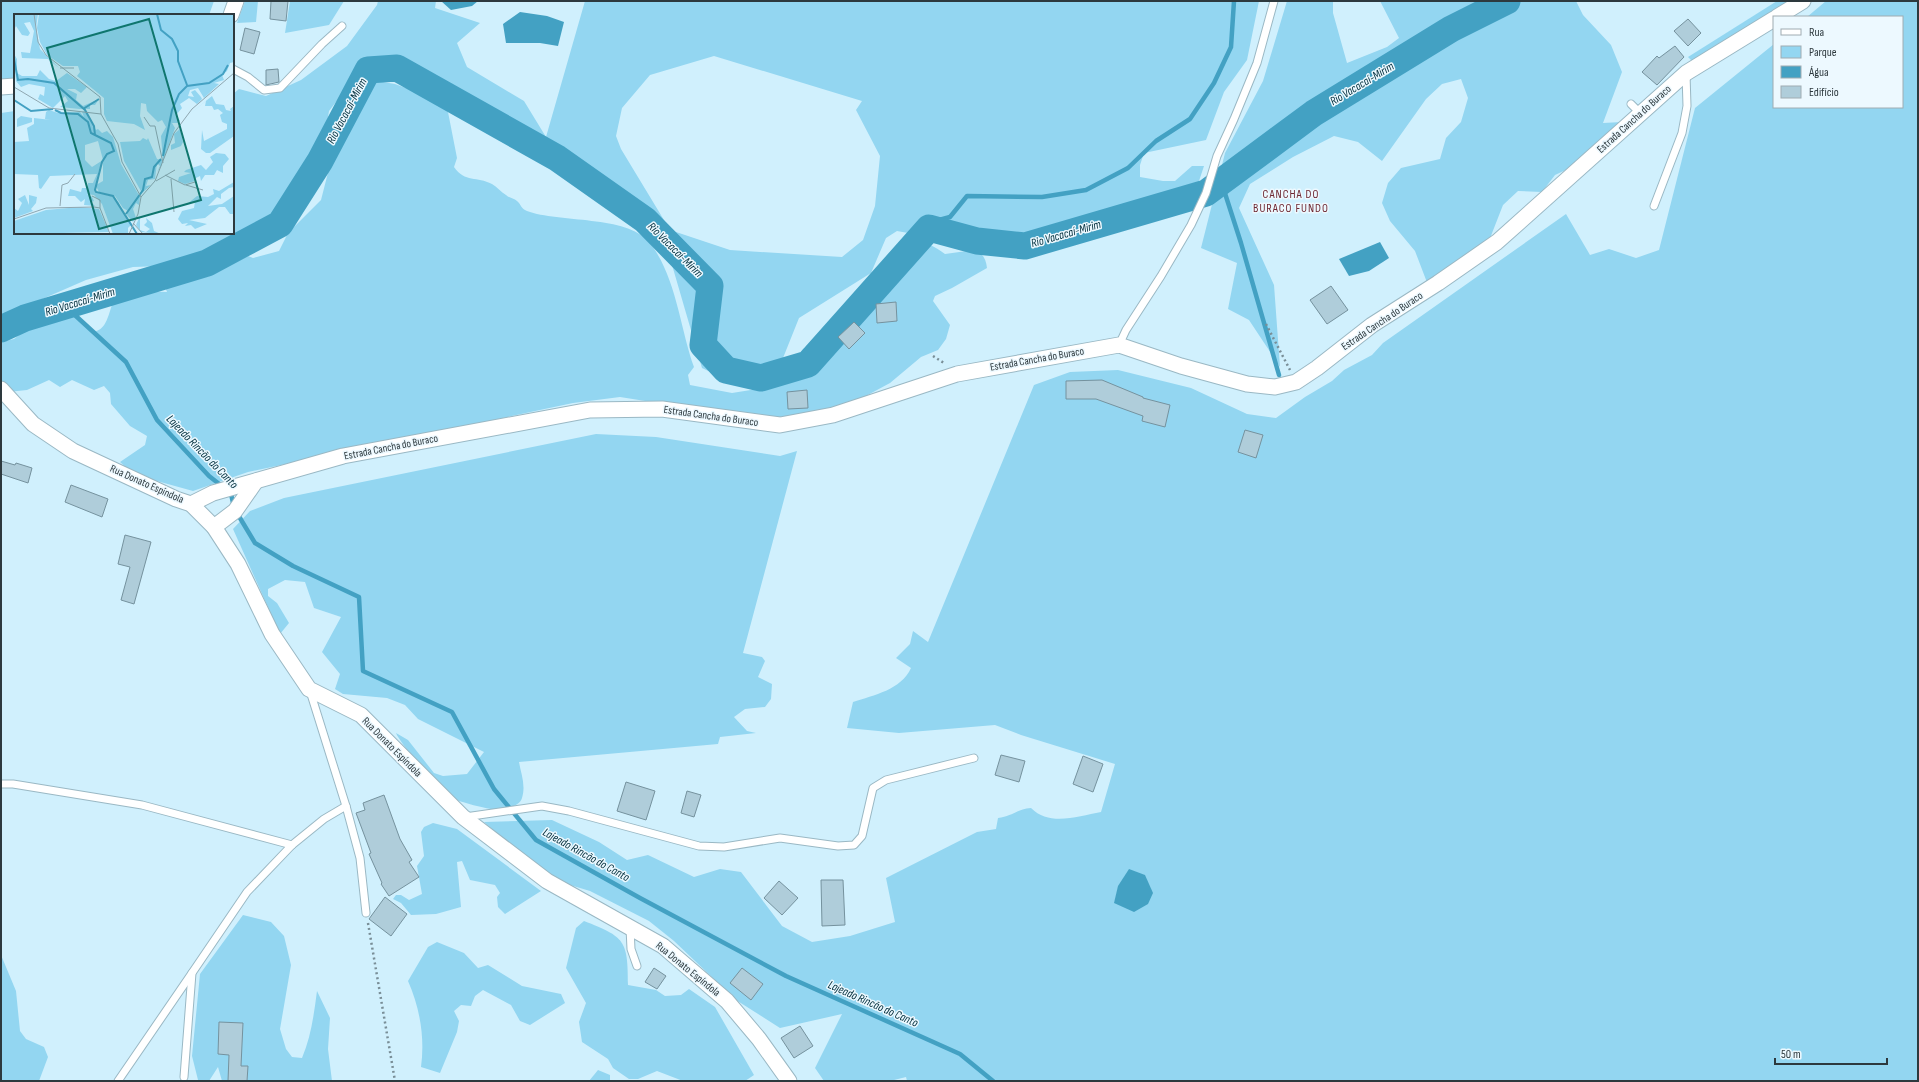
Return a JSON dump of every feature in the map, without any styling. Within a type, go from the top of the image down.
[{"type":"street","points":[[231,14],[236,1]]},
{"type":"street","points":[[1779,16],[1803,1]]},
{"type":"street","name":"Estrada Cancha do Buraco","points":[[191,504],[213,494],[238,486],[343,456],[590,410],[662,409],[780,425],[833,415],[957,374],[1119,345],[1181,366],[1247,384],[1275,387],[1296,382],[1317,368],[1372,325],[1438,283],[1497,242],[1635,108],[1686,73],[1773,20]]},
{"type":"street","points":[[1,87],[14,86]]},
{"type":"street","name":"Rua Donato Espíndola","points":[[1,389],[33,424],[73,451],[176,499],[191,504],[214,527],[238,564],[272,634],[309,689],[361,715],[463,817],[547,881],[663,946],[727,1001],[759,1039],[789,1081]]},
{"type":"street","points":[[214,527],[235,511],[256,481]]},
{"type":"lane","points":[[1119,345],[1126,330],[1161,276],[1191,225],[1206,192],[1217,156],[1257,63],[1274,1]]},
{"type":"lane","points":[[234,69],[248,76],[264,90],[280,88],[322,44],[342,26]]},
{"type":"lane","points":[[1654,206],[1682,133],[1687,106],[1686,73]]},
{"type":"lane","points":[[309,689],[346,806],[360,858],[366,913]]},
{"type":"lane","points":[[463,817],[542,806],[569,811],[699,846],[724,847],[780,838],[838,846],[854,845],[862,836],[873,788],[886,780],[974,758]]},
{"type":"lane","points":[[1,784],[13,784],[142,805],[292,845]]},
{"type":"lane","points":[[118,1081],[247,892],[292,845],[324,818],[346,806]]},
{"type":"lane","points":[[630,928],[631,949],[637,966]]},
{"type":"lane","points":[[184,1077],[192,973]]},
{"type":"path","points":[[1266,324],[1296,382]]},
{"type":"path","points":[[366,913],[395,1081]]},
{"type":"green space","points":[[1,1],[214,1],[209,14],[14,14],[14,81],[1,82]]},
{"type":"green space","points":[[245,1],[258,1],[256,22],[237,23]]},
{"type":"green space","points":[[290,1],[344,1],[329,25],[285,33]]},
{"type":"green space","points":[[378,1],[436,1],[435,8],[480,23],[457,43],[467,67],[524,101],[546,137],[585,1],[1259,1],[1247,60],[1224,92],[1206,140],[1144,153],[1140,165],[1140,177],[1163,181],[1175,181],[1192,166],[1204,166],[1196,190],[1085,229],[986,247],[897,231],[886,238],[871,273],[799,318],[783,358],[761,372],[723,378],[702,368],[670,258],[638,222],[601,201],[573,169],[546,165],[473,113],[378,63],[363,67],[329,111],[322,153],[272,234],[202,271],[191,265],[133,267],[86,280],[1,317],[1,113],[14,111],[14,234],[234,234],[234,93],[239,89],[266,96],[301,80],[347,46],[377,5]],"holes":[[[714,56],[862,101],[856,110],[880,156],[875,206],[863,240],[842,257],[730,250],[670,230],[621,149],[616,136],[622,108],[650,75]]]},
{"type":"green space","points":[[1287,1],[1333,1],[1333,13],[1347,63],[1387,47],[1399,38],[1380,1],[1576,1],[1583,15],[1611,45],[1622,72],[1603,123],[1622,122],[1570,168],[1555,175],[1542,192],[1518,191],[1503,205],[1487,246],[1428,285],[1415,251],[1390,221],[1382,203],[1388,183],[1401,168],[1440,159],[1446,138],[1461,122],[1468,98],[1461,79],[1442,84],[1426,99],[1382,161],[1358,142],[1334,136],[1293,157],[1250,184],[1239,208],[1274,285],[1280,367],[1249,320],[1228,309],[1237,263],[1201,248],[1225,153],[1263,81]]},
{"type":"green space","points":[[1777,1],[1790,1],[1693,62],[1688,57]]},
{"type":"green space","points":[[1826,1],[1918,1],[1918,1081],[907,1081],[906,1077],[890,1081],[824,1081],[815,1068],[842,1014],[780,1028],[736,1000],[674,941],[649,921],[590,891],[550,879],[484,822],[552,820],[599,842],[627,860],[648,855],[694,877],[720,869],[741,872],[782,926],[812,942],[850,936],[895,922],[886,878],[977,832],[996,829],[998,818],[1031,808],[1039,814],[1055,819],[1074,818],[1101,812],[1115,764],[1021,735],[995,725],[899,733],[847,728],[853,702],[894,687],[901,682],[911,668],[896,658],[910,644],[913,631],[928,642],[1034,385],[1070,372],[1118,370],[1191,388],[1247,414],[1276,418],[1305,397],[1332,381],[1344,370],[1372,355],[1383,343],[1566,214],[1590,255],[1609,249],[1636,258],[1659,250],[1695,108],[1773,45],[1773,108],[1903,108],[1903,16],[1808,16]]},
{"type":"green space","points":[[377,81],[395,84],[433,98],[448,112],[457,158],[454,167],[462,175],[492,184],[507,196],[516,200],[523,209],[527,211],[541,215],[609,223],[625,227],[639,233],[649,242],[658,255],[665,270],[676,302],[694,367],[688,375],[690,385],[732,393],[757,389],[794,363],[803,349],[826,336],[839,314],[879,275],[895,247],[901,243],[907,241],[920,242],[927,244],[945,254],[974,250],[984,257],[987,268],[935,296],[933,301],[950,325],[946,339],[938,350],[921,357],[890,383],[864,397],[834,408],[789,416],[759,419],[620,397],[573,403],[248,472],[193,491],[146,478],[128,469],[120,462],[145,445],[147,436],[130,426],[111,404],[110,393],[104,386],[94,390],[72,380],[60,387],[49,380],[27,390],[8,392],[1,383],[1,342],[14,339],[36,322],[60,313],[70,313],[92,332],[97,331],[106,322],[112,305],[134,291],[167,292],[163,281],[177,273],[207,277],[248,256],[253,258],[279,251],[288,233],[321,200],[332,157],[341,132],[358,99]]},
{"type":"green space","points":[[596,434],[656,437],[780,456],[797,451],[743,653],[762,657],[765,661],[758,677],[772,684],[771,699],[765,707],[745,709],[734,717],[747,731],[756,733],[720,737],[718,744],[519,762],[523,793],[521,801],[515,806],[507,809],[496,810],[456,800],[447,794],[431,778],[405,747],[396,733],[408,740],[434,773],[443,776],[467,774],[484,752],[418,719],[405,705],[387,698],[343,694],[335,689],[340,674],[322,652],[341,617],[314,608],[305,582],[285,580],[268,589],[268,596],[277,603],[289,623],[280,634],[233,529],[250,511],[284,498]]},
{"type":"green space","points":[[433,823],[457,829],[541,891],[505,914],[498,907],[497,897],[500,893],[495,885],[470,880],[462,861],[457,862],[461,907],[436,914],[411,915],[401,903],[393,899],[396,895],[401,895],[409,900],[422,894],[417,866],[424,856],[421,832],[424,827]]},
{"type":"green space","points":[[243,915],[271,922],[284,936],[291,965],[280,1029],[286,1049],[292,1057],[302,1058],[312,1025],[317,991],[330,1018],[328,1049],[332,1081],[222,1081],[218,1067],[209,1081],[198,1080],[192,1056],[200,974]]},
{"type":"green space","points":[[584,921],[608,931],[616,936],[621,942],[625,949],[627,958],[628,985],[656,990],[665,996],[681,995],[689,989],[715,1007],[754,1075],[745,1081],[683,1081],[657,1071],[638,1079],[629,1079],[613,1068],[608,1059],[582,1042],[579,1022],[586,1003],[566,968],[576,928]]},
{"type":"green space","points":[[437,942],[464,953],[478,968],[488,965],[522,986],[561,994],[565,1003],[530,1025],[520,1021],[511,1005],[483,990],[475,996],[471,1006],[461,1005],[454,1011],[459,1021],[457,1032],[440,1073],[421,1067],[422,1034],[416,1002],[408,981],[428,947]]},
{"type":"green space","points":[[1,955],[16,991],[20,1031],[26,1039],[44,1047],[48,1057],[39,1081],[1,1081]]},
{"type":"green space","points":[[598,1070],[610,1075],[610,1081],[589,1081]]},
{"type":"water","points":[[441,1],[478,1],[472,6],[451,10]]},
{"type":"water","points":[[520,12],[547,16],[564,22],[558,46],[540,43],[506,43],[503,24]]},
{"type":"water","points":[[1380,242],[1389,258],[1369,271],[1349,276],[1339,259]]},
{"type":"water","points":[[1129,869],[1145,875],[1153,893],[1148,904],[1134,912],[1114,903],[1118,886]]},
{"type":"building","points":[[271,1],[288,1],[286,21],[270,19]]},
{"type":"building","points":[[1688,19],[1701,33],[1688,46],[1674,31]]},
{"type":"building","points":[[245,28],[260,32],[254,54],[240,50]]},
{"type":"building","points":[[1675,46],[1684,57],[1657,85],[1642,72],[1657,56],[1659,58]]},
{"type":"building","points":[[278,69],[279,82],[266,85],[266,70]]},
{"type":"building","points":[[1331,286],[1348,310],[1327,324],[1310,300]]},
{"type":"building","points":[[896,302],[897,321],[877,323],[876,304]]},
{"type":"building","points":[[854,322],[865,333],[849,349],[838,337]]},
{"type":"building","points":[[1102,380],[1143,398],[1170,405],[1165,427],[1142,421],[1143,416],[1096,399],[1066,399],[1066,381]]},
{"type":"building","points":[[807,390],[808,408],[788,409],[787,392]]},
{"type":"building","points":[[1245,430],[1263,435],[1256,458],[1238,452]]},
{"type":"building","points":[[1,461],[15,465],[16,463],[32,468],[28,483],[1,474]]},
{"type":"building","points":[[71,485],[108,499],[102,517],[65,502]]},
{"type":"building","points":[[125,535],[151,542],[134,604],[121,600],[130,567],[118,564]]},
{"type":"building","points":[[1001,755],[1025,761],[1019,782],[995,775]]},
{"type":"building","points":[[1083,756],[1103,764],[1093,792],[1073,784]]},
{"type":"building","points":[[626,782],[655,791],[646,820],[617,811]]},
{"type":"building","points":[[687,791],[701,795],[694,817],[681,813]]},
{"type":"building","points":[[384,795],[400,839],[412,860],[409,862],[419,877],[389,896],[381,884],[382,883],[369,854],[371,853],[356,813],[365,810],[363,803]]},
{"type":"building","points":[[821,880],[843,880],[845,925],[822,926]]},
{"type":"building","points":[[779,881],[798,898],[782,915],[764,898]]},
{"type":"building","points":[[385,897],[407,914],[391,936],[369,919]]},
{"type":"building","points":[[654,968],[666,976],[657,989],[645,982]]},
{"type":"building","points":[[742,968],[763,984],[751,1000],[730,983]]},
{"type":"building","points":[[219,1022],[243,1023],[241,1066],[248,1066],[247,1081],[228,1081],[229,1055],[218,1054]]},
{"type":"building","points":[[800,1026],[813,1046],[794,1058],[781,1038]]},
{"type":"waterway","points":[[929,228],[939,220],[950,217],[967,196],[1042,197],[1086,190],[1128,168],[1156,141],[1190,119],[1214,83],[1231,47],[1234,1]]},
{"type":"waterway","name":"Rio Vacacaí-Mirim","points":[[1,329],[25,318],[207,263],[280,224],[320,161],[368,70],[397,68],[557,158],[645,220],[710,286],[703,345],[726,370],[761,378],[808,364],[929,228],[977,241],[1025,246],[1206,193],[1314,113],[1451,29],[1507,1]]},
{"type":"waterway","points":[[1221,181],[1241,243],[1279,375]]},
{"type":"waterway","name":"Lajeado Rincão do Canto","points":[[65,306],[126,362],[157,420],[209,476],[223,487]]},
{"type":"waterway","name":"Lajeado Rincão do Canto","points":[[228,492],[231,494],[234,507]]},
{"type":"waterway","name":"Lajeado Rincão do Canto","points":[[237,513],[255,543],[293,566],[359,597],[363,671],[452,712],[494,789],[536,840],[640,898],[786,976],[960,1054],[993,1081]]},
{"type":"district","name":"CANCHA DO BURACO FUNDO","points":[[1291,201]]}]
